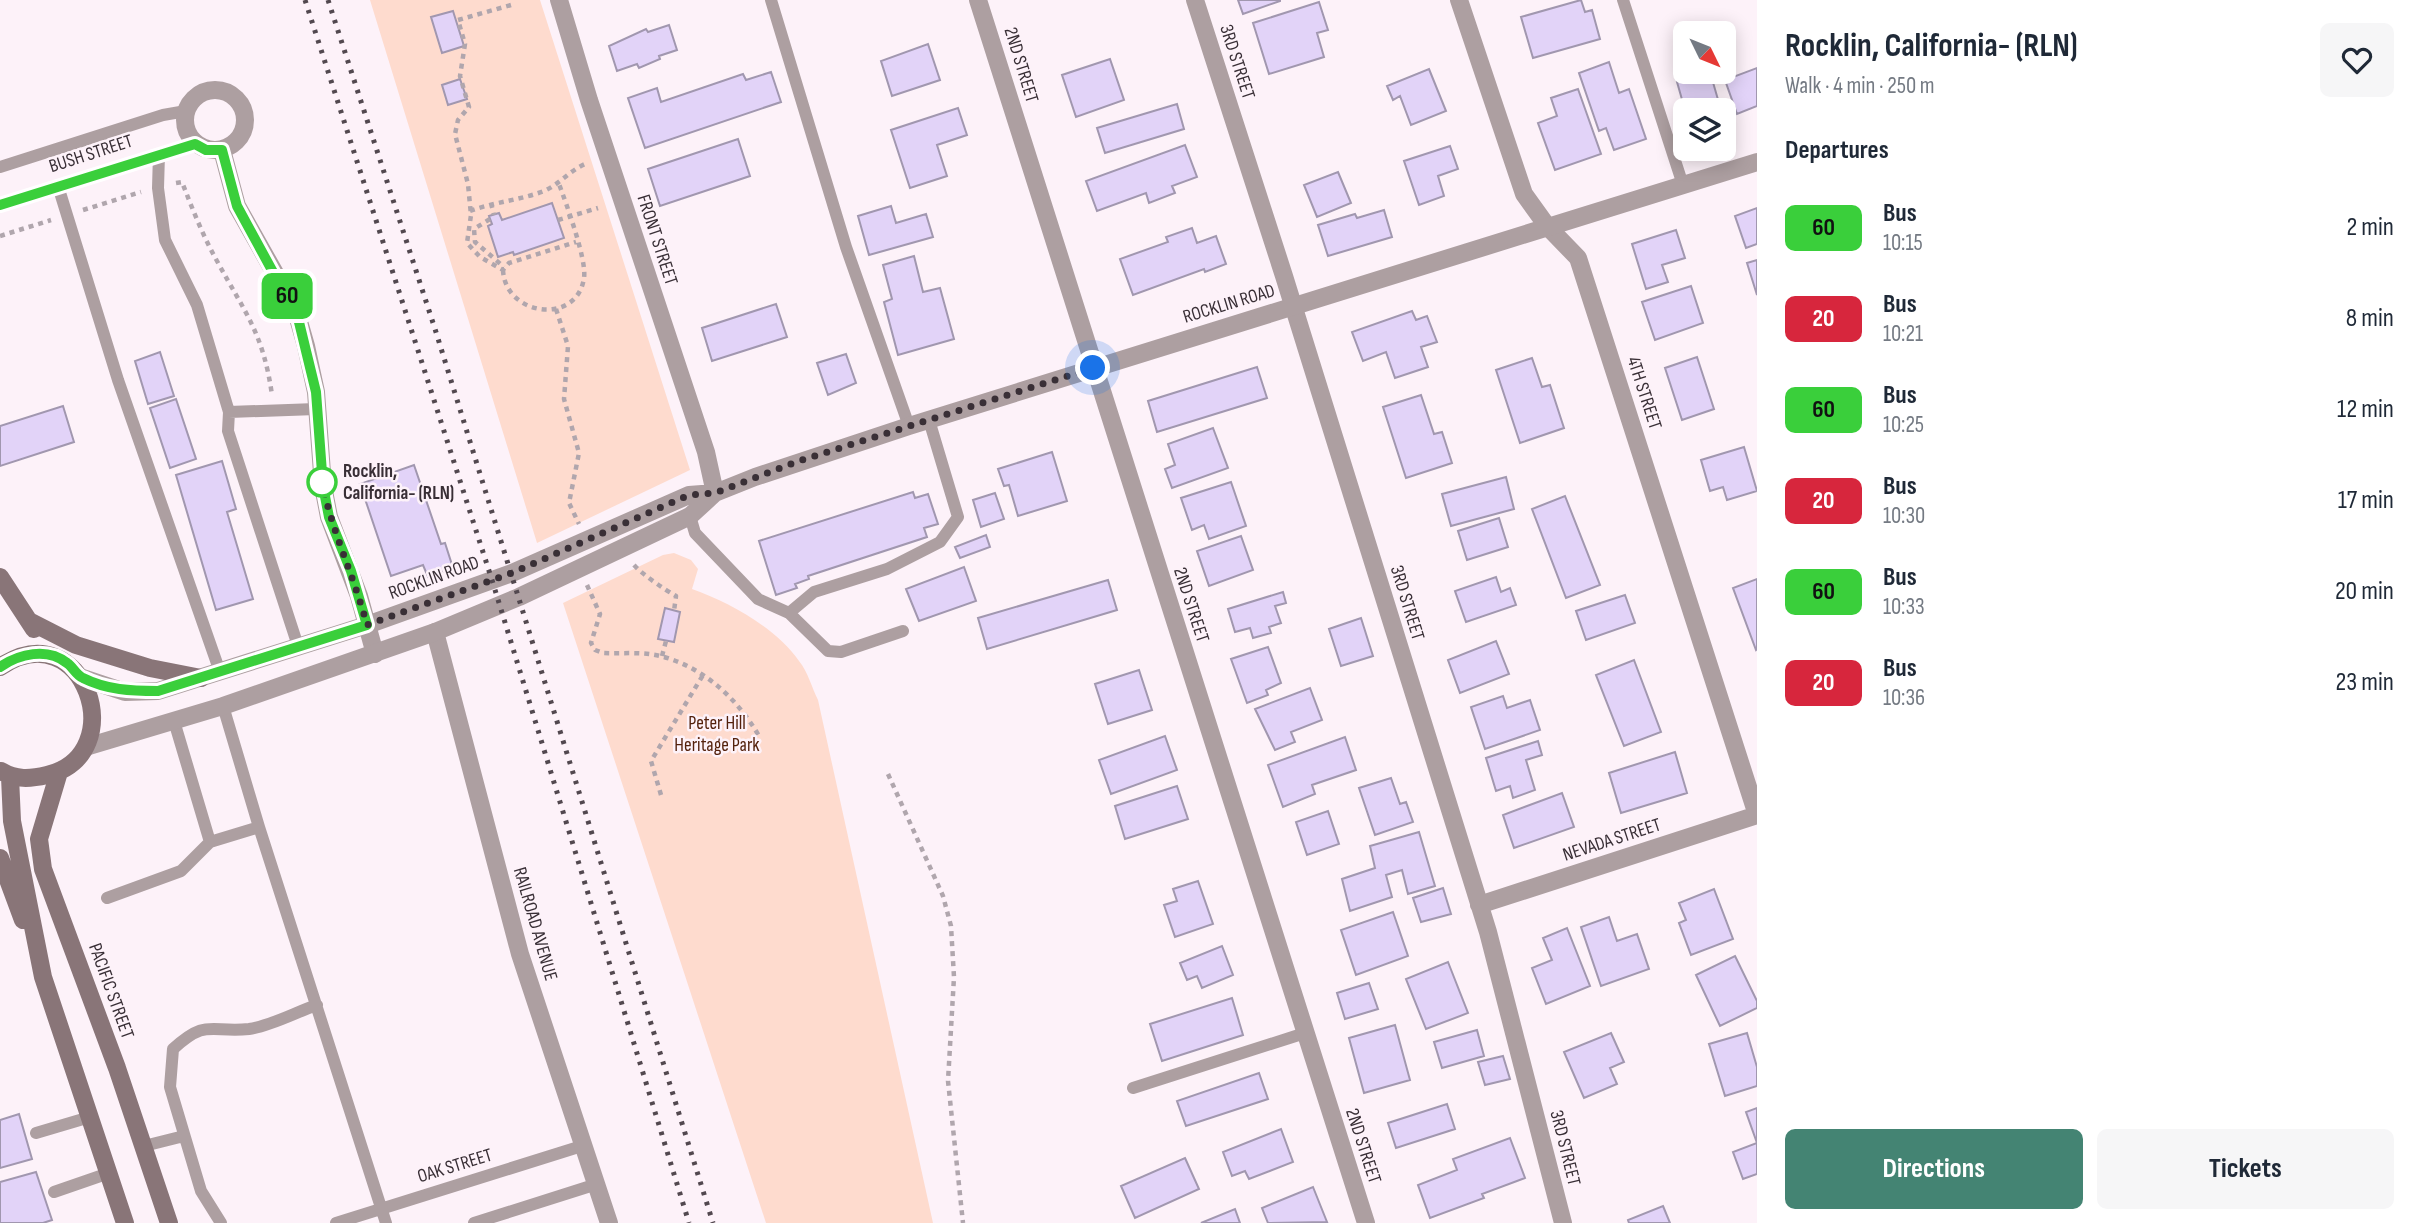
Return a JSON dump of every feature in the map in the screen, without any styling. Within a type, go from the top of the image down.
[{"type":"main road","points":[[0,577],[52,655]]},
{"type":"main road","points":[[29,621],[76,645],[150,668],[201,678]]},
{"type":"main road","points":[[0,667],[32,653],[52,655],[67,663],[80,677],[89,694],[93,711],[92,729],[86,747],[59,772],[23,779],[5,774],[43,977]]},
{"type":"main road","name":"PACIFIC STREET","points":[[59,772],[39,839],[43,869],[144,1146],[169,1223]]},
{"type":"main road","points":[[0,858],[43,977],[125,1223]]},
{"type":"street","name":"FRONT STREET","points":[[559,0],[589,100],[706,452],[715,493]]},
{"type":"street","name":"2ND STREET","points":[[978,0],[1366,1223]]},
{"type":"street","name":"3RD STREET","points":[[1195,0],[1479,905],[1559,1222]]},
{"type":"street","name":"4TH STREET","points":[[1459,0],[1524,194],[1547,226],[1578,258],[1757,815]]},
{"type":"street","points":[[213,90],[231,94],[244,109],[245,127],[236,142],[222,150],[206,150],[195,144],[188,134],[184,123],[186,111],[192,100],[201,93],[213,90]]},
{"type":"street","points":[[222,150],[237,206],[298,318],[311,369],[323,486],[329,517],[351,571],[375,654]]},
{"type":"street","name":"ROCKLIN ROAD","points":[[80,677],[125,692],[158,691],[201,678],[367,625],[512,573],[689,495],[715,493],[909,426],[1757,162]]},
{"type":"street","name":"ROCKLIN ROAD","points":[[86,747],[174,722],[435,632],[690,516],[715,493]]},
{"type":"street","name":"RAILROAD AVENUE","points":[[435,632],[520,954],[609,1223]]},
{"type":"street","name":"NEVADA STREET","points":[[1479,905],[1757,815]]},
{"type":"lane","points":[[771,0],[846,247],[909,426]]},
{"type":"lane","points":[[1623,0],[1683,185]]},
{"type":"lane","name":"BUSH STREET","points":[[0,167],[163,115],[186,111]]},
{"type":"lane","name":"BUSH STREET","points":[[0,205],[195,144]]},
{"type":"lane","points":[[159,154],[158,187],[165,240],[197,305],[229,412],[228,431],[298,646]]},
{"type":"lane","points":[[58,186],[121,387],[220,672]]},
{"type":"lane","points":[[229,412],[316,408]]},
{"type":"lane","points":[[789,613],[814,592],[887,569],[940,542],[952,526],[958,517],[929,420]]},
{"type":"lane","points":[[690,516],[695,533],[758,599],[789,613],[828,651],[841,652],[903,631]]},
{"type":"lane","points":[[222,706],[258,827],[386,1223]]},
{"type":"lane","points":[[174,722],[210,842]]},
{"type":"lane","points":[[107,898],[181,871],[210,842],[258,827]]},
{"type":"lane","points":[[221,1223],[201,1191],[170,1087],[173,1049],[191,1032],[209,1027],[250,1029],[317,1005]]},
{"type":"lane","points":[[1133,1088],[1305,1033]]},
{"type":"lane","points":[[36,1133],[90,1117]]},
{"type":"lane","points":[[144,1146],[184,1136]]},
{"type":"lane","name":"OAK STREET","points":[[336,1223],[585,1145]]},
{"type":"lane","points":[[54,1192],[109,1173]]},
{"type":"lane","points":[[474,1223],[597,1184]]},
{"type":"path","points":[[511,5],[458,20],[466,44],[460,76],[468,107],[458,120],[455,134],[466,172],[470,211],[467,232],[470,249],[495,267],[504,269],[538,251],[556,250],[576,242]]},
{"type":"path","points":[[470,211],[491,203],[541,192],[559,184],[574,169],[584,164]]},
{"type":"path","points":[[168,184],[182,182],[215,259],[246,309],[265,352],[272,399]]},
{"type":"path","points":[[491,203],[492,217],[474,229],[475,242],[504,269],[505,281],[517,300],[538,310],[556,309],[572,300],[582,287],[584,268],[559,184]]},
{"type":"path","points":[[558,220],[598,208]]},
{"type":"path","points":[[556,309],[568,346],[564,399],[579,453],[569,503],[582,528]]},
{"type":"path","points":[[632,563],[640,572],[651,576],[657,585],[676,596],[674,611]]},
{"type":"path","points":[[580,568],[600,614],[591,643],[595,650],[603,653],[663,656],[702,675],[743,709],[759,736]]},
{"type":"path","points":[[663,656],[666,640]]},
{"type":"path","points":[[661,795],[651,761],[702,675]]},
{"type":"path","points":[[888,774],[943,896],[951,926],[954,976],[948,1081],[962,1223]]},
{"type":"green space","points":[[370,0],[540,0],[690,470],[537,543]]},
{"type":"green space","name":"Peter Hill Heritage Park","points":[[674,553],[691,560],[698,569],[692,589],[751,618],[789,649],[805,670],[818,700],[933,1223],[766,1223],[563,603],[663,555]]},
{"type":"building","points":[[1238,0],[1280,0],[1280,1],[1243,14]]},
{"type":"building","points":[[1581,0],[1585,12],[1592,10],[1600,39],[1533,58],[1521,17]]},
{"type":"building","points":[[1319,2],[1328,30],[1317,33],[1324,57],[1269,74],[1253,23]]},
{"type":"building","points":[[453,11],[464,46],[442,53],[431,17]]},
{"type":"building","points":[[669,25],[677,50],[659,56],[660,59],[639,68],[637,64],[617,71],[609,46],[646,29],[648,32]]},
{"type":"building","points":[[928,44],[940,80],[892,96],[881,61]]},
{"type":"building","points":[[1110,59],[1124,100],[1076,117],[1062,75]]},
{"type":"building","points":[[1609,62],[1619,93],[1629,89],[1646,139],[1614,150],[1606,128],[1599,131],[1579,73]]},
{"type":"building","points":[[1757,68],[1757,106],[1737,114],[1736,98],[1731,98],[1726,84],[1736,84],[1736,76]]},
{"type":"building","points":[[1429,69],[1446,111],[1411,125],[1400,96],[1393,100],[1387,86]]},
{"type":"building","points":[[771,72],[781,102],[645,148],[628,98],[657,88],[661,102],[743,74],[746,80]]},
{"type":"building","points":[[460,79],[467,99],[448,105],[442,85]]},
{"type":"building","points":[[1678,84],[1713,84],[1718,98],[1682,98]]},
{"type":"building","points":[[1578,89],[1601,154],[1555,170],[1538,123],[1557,116],[1551,98]]},
{"type":"building","points":[[1177,104],[1184,129],[1105,153],[1097,128]]},
{"type":"building","points":[[958,108],[967,135],[937,145],[947,176],[910,188],[891,130]]},
{"type":"building","points":[[738,139],[750,176],[660,206],[648,169]]},
{"type":"building","points":[[1185,145],[1197,177],[1172,186],[1175,193],[1149,203],[1146,193],[1097,211],[1086,181]]},
{"type":"building","points":[[1450,146],[1458,169],[1438,176],[1444,196],[1419,205],[1404,161]]},
{"type":"building","points":[[1338,172],[1351,203],[1317,217],[1304,185]]},
{"type":"building","points":[[552,203],[564,238],[514,255],[513,252],[498,257],[488,226],[492,224],[489,216],[499,213],[502,220]]},
{"type":"building","points":[[891,206],[896,223],[926,214],[933,237],[869,255],[858,216]]},
{"type":"building","points":[[1757,208],[1757,244],[1746,248],[1735,216]]},
{"type":"building","points":[[1384,210],[1392,237],[1328,256],[1318,225],[1355,214],[1357,218]]},
{"type":"building","points":[[1192,228],[1197,243],[1216,236],[1226,264],[1205,272],[1204,269],[1133,295],[1120,259],[1168,242],[1166,237]]},
{"type":"building","points":[[1676,230],[1685,258],[1662,265],[1668,282],[1646,289],[1632,244]]},
{"type":"building","points":[[914,256],[923,292],[940,288],[954,339],[898,355],[884,302],[892,299],[883,265]]},
{"type":"building","points":[[1757,260],[1757,295],[1747,263]]},
{"type":"building","points":[[1691,286],[1703,323],[1655,340],[1642,302]]},
{"type":"building","points":[[776,304],[787,337],[712,361],[702,328]]},
{"type":"building","points":[[1412,311],[1416,320],[1427,316],[1437,342],[1421,347],[1428,367],[1395,378],[1386,352],[1363,361],[1352,332]]},
{"type":"building","points":[[160,352],[174,396],[148,404],[135,361]]},
{"type":"building","points":[[846,354],[856,383],[828,395],[817,363]]},
{"type":"building","points":[[1697,357],[1714,409],[1682,420],[1665,368]]},
{"type":"building","points":[[1532,358],[1542,387],[1550,385],[1564,428],[1520,443],[1496,370]]},
{"type":"building","points":[[1257,367],[1267,398],[1157,432],[1148,401]]},
{"type":"building","points":[[1421,395],[1434,434],[1442,432],[1452,463],[1406,478],[1383,407]]},
{"type":"building","points":[[176,399],[196,459],[170,468],[150,408]]},
{"type":"building","points":[[63,406],[74,442],[0,466],[0,426]]},
{"type":"building","points":[[1213,428],[1228,468],[1172,488],[1165,469],[1175,465],[1168,444]]},
{"type":"building","points":[[1744,447],[1757,491],[1727,500],[1723,487],[1710,491],[1701,460]]},
{"type":"building","points":[[1052,452],[1067,501],[1018,516],[1009,485],[1004,486],[998,469]]},
{"type":"building","points":[[222,461],[236,509],[227,512],[253,599],[216,610],[176,475]]},
{"type":"building","points":[[414,465],[441,544],[445,543],[453,568],[428,577],[423,565],[391,576],[360,484]]},
{"type":"building","points":[[1506,477],[1514,509],[1451,526],[1442,494]]},
{"type":"building","points":[[1231,482],[1246,526],[1209,539],[1204,525],[1192,530],[1181,498]]},
{"type":"building","points":[[913,492],[915,498],[928,494],[938,524],[924,528],[927,537],[808,576],[809,579],[795,584],[797,588],[776,595],[759,541]]},
{"type":"building","points":[[995,493],[1004,519],[981,527],[973,500]]},
{"type":"building","points":[[1565,496],[1600,585],[1566,598],[1532,509]]},
{"type":"building","points":[[1499,518],[1508,547],[1467,560],[1458,531]]},
{"type":"building","points":[[986,535],[990,547],[960,558],[955,547]]},
{"type":"building","points":[[1241,536],[1253,570],[1209,586],[1197,551]]},
{"type":"building","points":[[964,567],[976,601],[919,621],[906,589]]},
{"type":"building","points":[[1496,577],[1501,592],[1510,588],[1516,605],[1466,622],[1455,591]]},
{"type":"building","points":[[1757,579],[1757,649],[1756,650],[1733,588]]},
{"type":"building","points":[[1108,580],[1117,610],[987,649],[978,618]]},
{"type":"building","points":[[1283,592],[1286,603],[1275,606],[1281,623],[1269,627],[1271,633],[1253,638],[1250,628],[1235,632],[1228,609]]},
{"type":"building","points":[[1625,595],[1635,623],[1586,640],[1576,611]]},
{"type":"building","points":[[665,608],[680,612],[674,642],[658,639]]},
{"type":"building","points":[[1361,618],[1373,656],[1341,666],[1329,629]]},
{"type":"building","points":[[1496,641],[1509,674],[1460,693],[1448,660]]},
{"type":"building","points":[[1268,647],[1281,683],[1266,690],[1268,695],[1247,703],[1231,659]]},
{"type":"building","points":[[1634,660],[1661,732],[1624,746],[1596,675]]},
{"type":"building","points":[[1139,670],[1152,710],[1108,724],[1095,684]]},
{"type":"building","points":[[1310,688],[1322,720],[1291,732],[1295,742],[1275,750],[1255,709]]},
{"type":"building","points":[[1503,696],[1507,708],[1530,700],[1540,730],[1485,749],[1471,707]]},
{"type":"building","points":[[1165,736],[1177,770],[1111,794],[1099,760]]},
{"type":"building","points":[[1345,737],[1356,770],[1312,785],[1315,794],[1283,807],[1268,765]]},
{"type":"building","points":[[1538,741],[1542,755],[1526,760],[1535,790],[1513,798],[1510,786],[1496,791],[1486,758]]},
{"type":"building","points":[[1675,752],[1687,793],[1621,813],[1609,773]]},
{"type":"building","points":[[1391,778],[1400,804],[1406,802],[1413,822],[1375,835],[1359,788]]},
{"type":"building","points":[[1177,786],[1188,819],[1125,839],[1115,806]]},
{"type":"building","points":[[1562,793],[1574,827],[1514,848],[1503,815]]},
{"type":"building","points":[[1328,811],[1339,844],[1307,855],[1296,822]]},
{"type":"building","points":[[1419,832],[1435,886],[1408,894],[1402,870],[1386,875],[1392,897],[1350,911],[1342,879],[1375,868],[1370,846]]},
{"type":"building","points":[[1198,881],[1213,924],[1175,937],[1164,905],[1177,901],[1173,889]]},
{"type":"building","points":[[1443,888],[1451,914],[1421,922],[1413,898]]},
{"type":"building","points":[[1714,889],[1733,939],[1691,955],[1679,923],[1686,920],[1679,903]]},
{"type":"building","points":[[1393,912],[1408,956],[1356,975],[1341,930]]},
{"type":"building","points":[[1609,917],[1617,941],[1637,934],[1649,969],[1601,986],[1581,927]]},
{"type":"building","points":[[1567,928],[1590,986],[1546,1004],[1532,968],[1552,960],[1543,938]]},
{"type":"building","points":[[1222,946],[1233,975],[1202,988],[1197,976],[1187,980],[1180,963]]},
{"type":"building","points":[[1735,956],[1757,1001],[1757,1008],[1720,1026],[1696,975]]},
{"type":"building","points":[[1448,962],[1468,1013],[1426,1029],[1406,979]]},
{"type":"building","points":[[1369,983],[1378,1009],[1345,1019],[1337,993]]},
{"type":"building","points":[[1232,998],[1243,1035],[1162,1061],[1150,1024]]},
{"type":"building","points":[[1395,1025],[1410,1080],[1364,1093],[1349,1038]]},
{"type":"building","points":[[1477,1030],[1484,1056],[1442,1068],[1434,1042]]},
{"type":"building","points":[[1611,1033],[1624,1062],[1610,1068],[1617,1084],[1584,1098],[1564,1052]]},
{"type":"building","points":[[1747,1033],[1757,1067],[1757,1086],[1725,1096],[1709,1044]]},
{"type":"building","points":[[1503,1056],[1510,1079],[1485,1085],[1478,1062]]},
{"type":"building","points":[[1259,1073],[1268,1099],[1186,1126],[1177,1101]]},
{"type":"building","points":[[1447,1104],[1455,1129],[1396,1148],[1388,1123]]},
{"type":"building","points":[[1757,1108],[1757,1143],[1746,1112]]},
{"type":"building","points":[[19,1114],[32,1159],[0,1168],[0,1120]]},
{"type":"building","points":[[1281,1129],[1293,1162],[1249,1179],[1245,1171],[1232,1176],[1223,1152]]},
{"type":"building","points":[[1510,1138],[1525,1178],[1482,1194],[1484,1198],[1430,1218],[1418,1185],[1457,1170],[1453,1159]]},
{"type":"building","points":[[1757,1143],[1757,1174],[1743,1179],[1733,1152]]},
{"type":"building","points":[[1185,1158],[1199,1189],[1135,1218],[1121,1186]]},
{"type":"building","points":[[36,1172],[52,1220],[43,1223],[0,1223],[0,1182]]},
{"type":"building","points":[[1313,1187],[1327,1222],[1268,1223],[1262,1208]]},
{"type":"building","points":[[1663,1206],[1670,1223],[1629,1223],[1628,1220]]},
{"type":"building","points":[[1235,1209],[1240,1223],[1201,1223]]},
{"type":"railway","points":[[305,0],[492,580],[689,1223]]},
{"type":"railway","points":[[328,0],[435,329],[713,1223]]},
{"type":"bus line","name":"60","points":[[0,205],[195,144],[206,150],[222,150],[237,206],[298,318],[316,392],[317,433],[329,517],[351,571],[367,625],[158,691],[125,692],[80,677],[67,663],[52,655],[32,653],[8,661],[0,667]]},
{"type":"place","name":"Rocklin, California- (RLN)","points":[[322,482]]},
{"type":"route","points":[[322,482],[329,517],[351,571],[367,625],[512,573],[689,495],[715,493],[799,461],[1093,368]]}]
